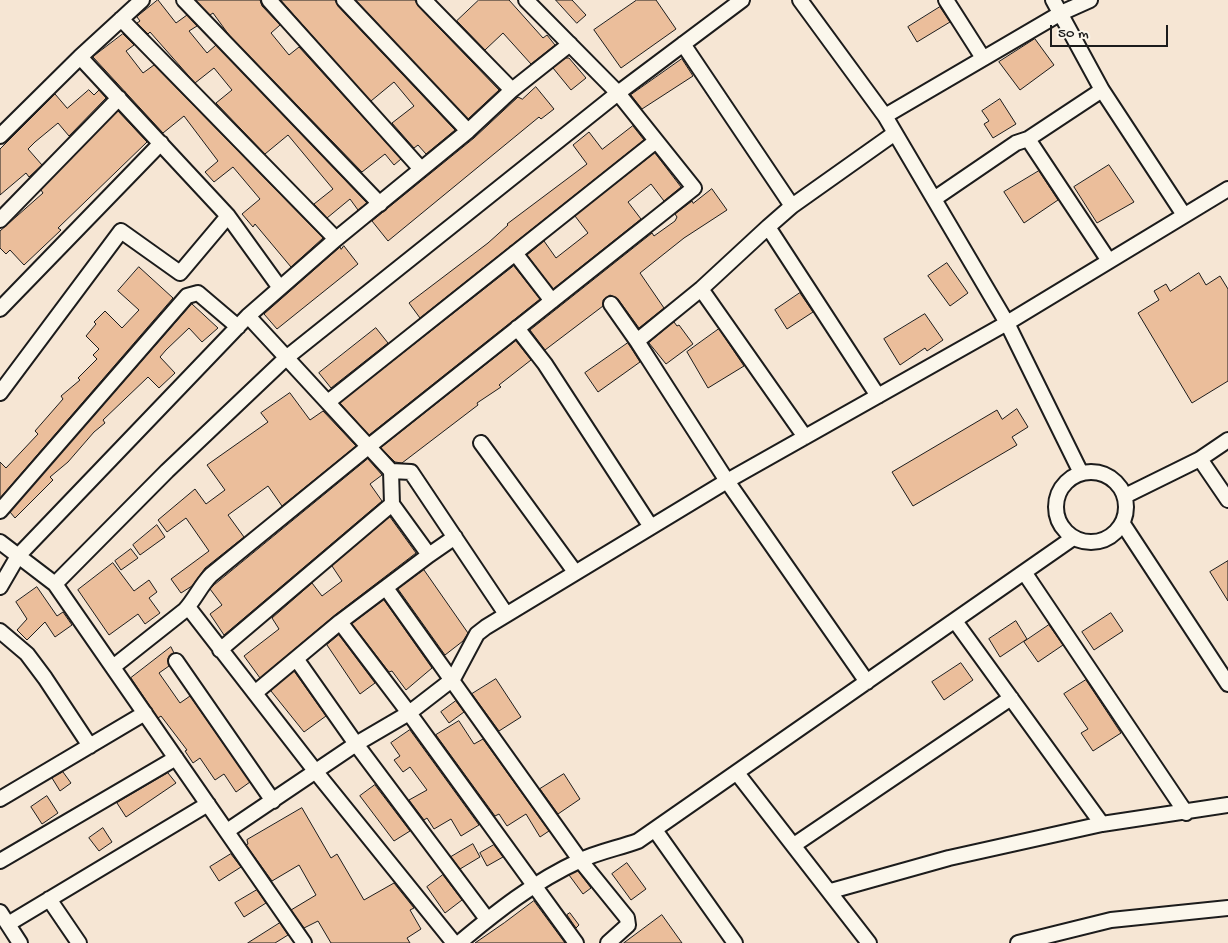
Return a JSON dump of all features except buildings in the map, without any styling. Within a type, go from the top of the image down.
[{"type":"street","points":[[0,136],[80,57],[142,0]]},
{"type":"street","points":[[184,0],[380,204]]},
{"type":"street","points":[[268,0],[422,169]]},
{"type":"street","points":[[344,0],[468,131]]},
{"type":"street","points":[[424,0],[512,90]]},
{"type":"street","points":[[113,667],[188,607],[204,583],[212,575],[368,447],[694,188],[618,93],[526,0]]},
{"type":"street","points":[[55,584],[167,471],[286,358],[618,93],[742,0]]},
{"type":"street","points":[[800,0],[885,116],[1007,323],[1081,473]]},
{"type":"street","points":[[946,0],[983,58]]},
{"type":"street","points":[[1053,0],[1102,90],[1184,215]]},
{"type":"street","points":[[885,116],[1061,13],[1090,0]]},
{"type":"street","points":[[121,19],[336,239]]},
{"type":"street","points":[[0,587],[18,556],[248,316],[336,239],[468,131],[512,90],[570,44]]},
{"type":"street","points":[[683,44],[792,206]]},
{"type":"street","points":[[80,57],[228,216],[280,288]]},
{"type":"street","points":[[934,199],[1016,142],[1028,139],[1102,90]]},
{"type":"street","points":[[0,220],[119,98]]},
{"type":"street","points":[[637,342],[701,289],[792,206],[895,133]]},
{"type":"street","points":[[1028,139],[1109,261]]},
{"type":"street","points":[[328,402],[656,141]]},
{"type":"street","points":[[0,309],[161,143]]},
{"type":"street","points":[[227,831],[356,744],[409,713],[452,679],[479,632],[506,614],[727,481],[1007,323],[1228,188]]},
{"type":"street","points":[[180,273],[228,216]]},
{"type":"street","points":[[768,226],[878,396]]},
{"type":"street","points":[[0,393],[121,231],[180,273],[198,293],[238,327]]},
{"type":"street","points":[[515,253],[552,301]]},
{"type":"street","points":[[701,289],[804,438]]},
{"type":"street","points":[[0,511],[187,296],[198,293]]},
{"type":"street","points":[[611,304],[727,481],[867,682]]},
{"type":"street","points":[[248,316],[391,471],[392,504],[429,555]]},
{"type":"street","points":[[517,328],[545,364],[651,527]]},
{"type":"street","points":[[1125,496],[1200,459],[1228,440]]},
{"type":"street","points":[[481,443],[575,572]]},
{"type":"street","points":[[1200,459],[1228,500]]},
{"type":"street","points":[[391,471],[411,472],[506,614]]},
{"type":"street","points":[[1094,472],[1107,476],[1118,484],[1125,496],[1126,510],[1123,524],[1114,535],[1102,542],[1088,543],[1073,538],[1064,531],[1057,519],[1055,505],[1059,491],[1068,480],[1081,473],[1094,472]]},
{"type":"street","points":[[220,650],[392,504]]},
{"type":"street","points":[[1123,524],[1228,684]]},
{"type":"street","points":[[256,692],[297,660],[340,622],[454,537]]},
{"type":"street","points":[[459,943],[487,919],[533,887],[580,860],[638,841],[1073,538]]},
{"type":"street","points":[[0,542],[55,584],[304,943]]},
{"type":"street","points":[[1024,572],[1186,813]]},
{"type":"street","points":[[386,588],[580,860],[628,919],[626,927],[608,943]]},
{"type":"street","points":[[188,607],[220,650],[256,692],[316,772],[454,943]]},
{"type":"street","points":[[955,621],[1102,824]]},
{"type":"street","points":[[340,622],[409,713],[533,887],[576,943]]},
{"type":"street","points":[[0,631],[27,654],[90,746]]},
{"type":"street","points":[[297,660],[356,744],[487,919]]},
{"type":"street","points":[[176,661],[273,801]]},
{"type":"street","points":[[794,845],[1011,698]]},
{"type":"street","points":[[0,799],[145,713]]},
{"type":"street","points":[[0,861],[176,758]]},
{"type":"street","points":[[737,773],[831,891],[869,943]]},
{"type":"street","points":[[8,924],[208,804]]},
{"type":"street","points":[[831,891],[949,858],[1102,824],[1186,813],[1228,805]]},
{"type":"street","points":[[654,830],[728,941]]},
{"type":"street","points":[[49,899],[79,943]]},
{"type":"street","points":[[1018,943],[1111,920],[1228,908]]},
{"type":"street","points":[[0,912],[20,943]]}]
